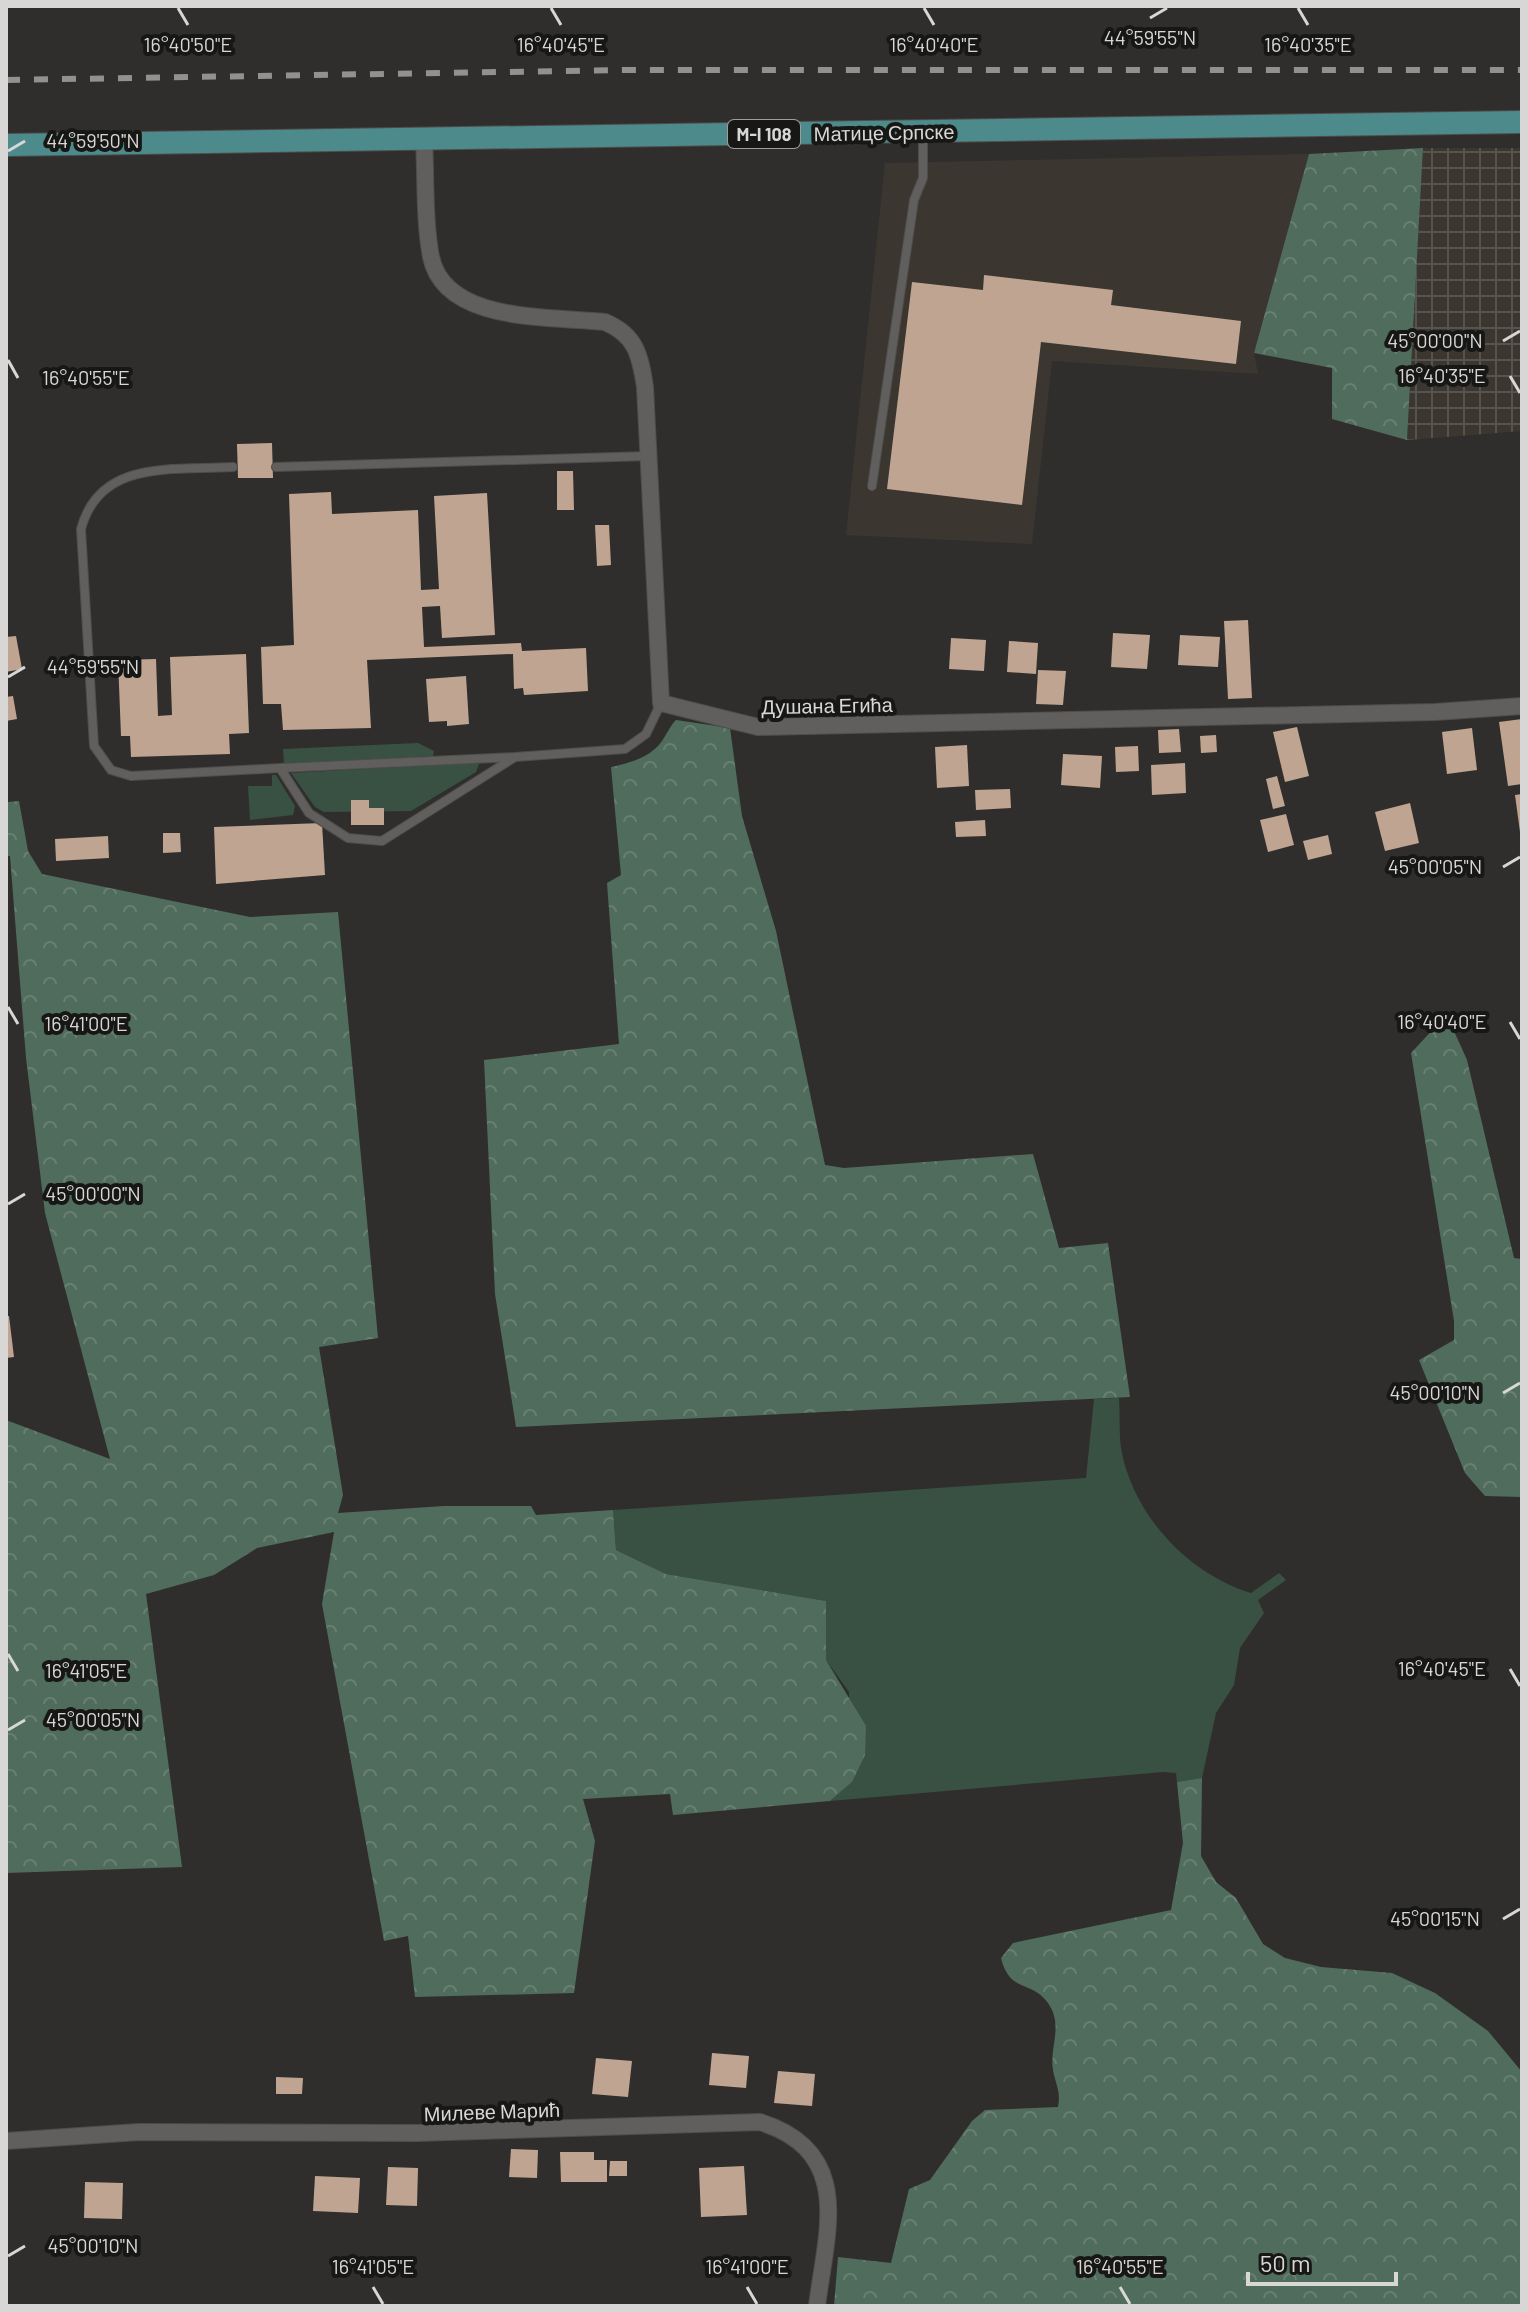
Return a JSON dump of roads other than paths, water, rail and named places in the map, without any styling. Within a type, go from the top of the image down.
[{"type":"main road","name":"Матице Српске","points":[[6,145],[1522,122]]},
{"type":"street","points":[[424,139],[431,259],[440,278],[462,300],[480,308],[605,322],[622,329],[635,344],[641,361],[649,456],[661,703]]},
{"type":"street","name":"Душана Егића","points":[[661,703],[758,727],[1435,712],[1522,706]]},
{"type":"street","name":"Милеве Мaрић","points":[[6,2141],[139,2132],[417,2133],[760,2122],[790,2135],[805,2149],[826,2179],[830,2208],[817,2306]]},
{"type":"lane","points":[[872,486],[914,200],[923,178],[923,131]]},
{"type":"lane","points":[[276,467],[649,456]]},
{"type":"lane","points":[[233,467],[128,475],[101,490],[85,515],[81,529],[94,746],[111,770],[131,776],[625,749],[646,734],[661,703]]},
{"type":"lane","points":[[280,768],[309,813],[348,838],[382,841],[515,757]]},
{"type":"railway","points":[[6,80],[627,70],[1522,70]]}]
